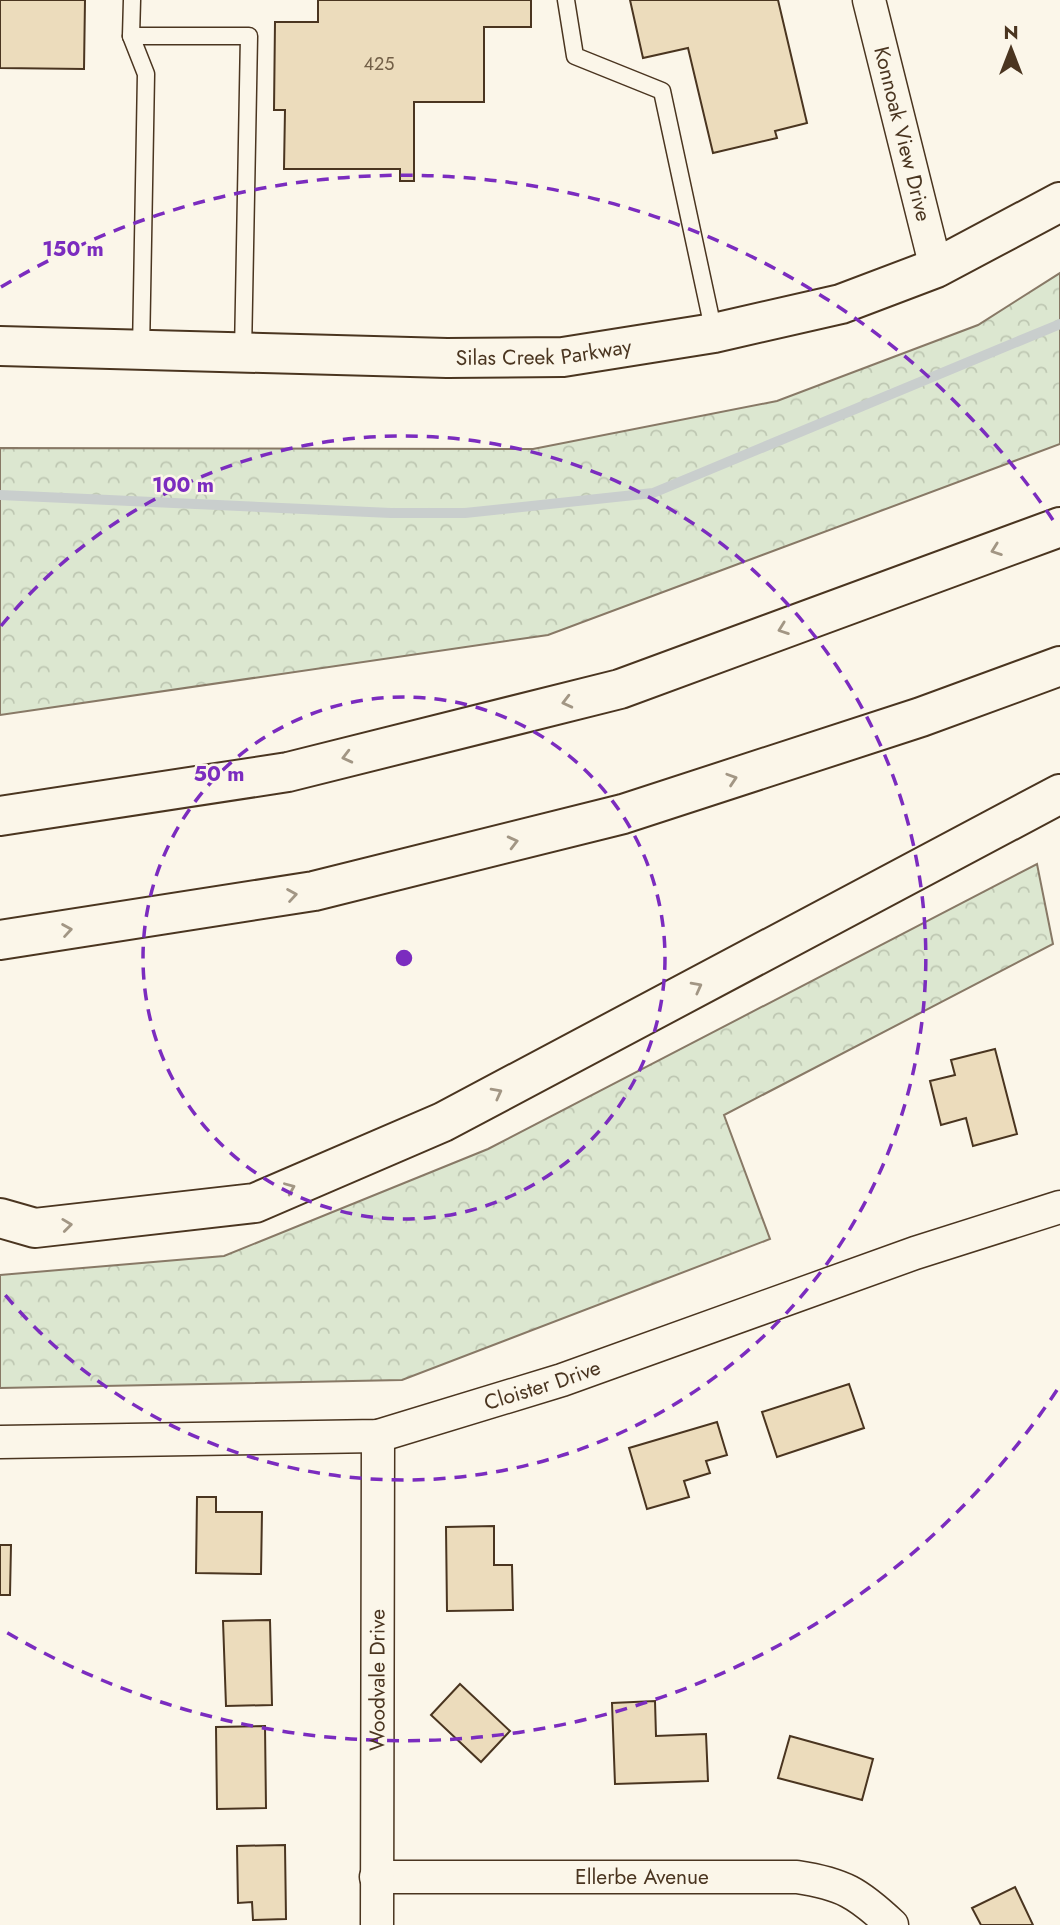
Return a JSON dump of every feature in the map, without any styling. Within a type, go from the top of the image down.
[{"type":"main road","name":"Silas Creek Parkway","points":[[0,346],[484,359],[563,357],[715,333],[841,304],[936,268],[1060,202]]},
{"type":"main road","points":[[0,816],[288,772],[620,689],[1060,527]]},
{"type":"main road","points":[[0,940],[314,891],[623,814],[921,717],[1060,666]]},
{"type":"main road","points":[[0,1219],[35,1228],[255,1203],[443,1122],[1060,794]]},
{"type":"street","name":"Konnoak View Drive","points":[[869,0],[936,268]]},
{"type":"street","name":"Cloister Drive","points":[[0,1442],[378,1436],[562,1380],[915,1253],[1060,1207]]},
{"type":"street","name":"Woodvale Drive","points":[[377,1925],[378,1436]]},
{"type":"street","name":"Ellerbe Avenue","points":[[376,1877],[797,1877],[844,1887],[869,1903],[892,1925]]},
{"type":"lane","points":[[132,0],[131,36],[146,74],[141,351]]},
{"type":"lane","points":[[566,0],[575,56],[662,91],[715,333]]},
{"type":"lane","points":[[131,36],[249,36],[243,353]]},
{"type":"green space","points":[[1060,273],[1060,444],[548,635],[0,715],[0,448],[533,449],[777,401],[978,325]]},
{"type":"green space","points":[[1037,864],[1053,944],[724,1115],[770,1239],[402,1380],[0,1388],[0,1275],[224,1256],[488,1149]]},
{"type":"building","points":[[0,0],[85,0],[84,69],[0,68]]},
{"type":"building","points":[[318,0],[531,0],[531,27],[484,27],[484,102],[414,102],[414,181],[400,181],[400,169],[284,169],[285,110],[274,110],[275,22],[318,22]]},
{"type":"building","points":[[630,0],[778,0],[807,123],[775,131],[777,138],[713,153],[688,48],[643,58]]},
{"type":"building","points":[[995,1049],[1017,1134],[973,1146],[966,1118],[941,1125],[930,1081],[955,1075],[951,1060]]},
{"type":"building","points":[[849,1384],[864,1428],[777,1457],[762,1412]]},
{"type":"building","points":[[717,1422],[727,1455],[706,1461],[710,1473],[684,1481],[689,1497],[647,1509],[629,1448]]},
{"type":"building","points":[[197,1497],[216,1497],[216,1512],[262,1512],[261,1574],[196,1573]]},
{"type":"building","points":[[494,1526],[494,1565],[512,1565],[513,1610],[447,1611],[446,1527]]},
{"type":"building","points":[[0,1545],[11,1545],[10,1595],[0,1595]]},
{"type":"building","points":[[270,1620],[272,1705],[226,1706],[223,1621]]},
{"type":"building","points":[[460,1684],[510,1731],[481,1762],[431,1715]]},
{"type":"building","points":[[655,1701],[656,1736],[706,1734],[708,1781],[615,1784],[612,1703]]},
{"type":"building","points":[[265,1726],[266,1808],[217,1809],[216,1727]]},
{"type":"building","points":[[790,1736],[873,1759],[862,1800],[778,1778]]},
{"type":"building","points":[[285,1845],[286,1919],[253,1920],[252,1902],[238,1903],[237,1846]]},
{"type":"building","points":[[1015,1887],[1033,1925],[981,1925],[972,1908]]},
{"type":"waterway","points":[[0,495],[391,513],[465,513],[653,493],[1060,324]]}]
